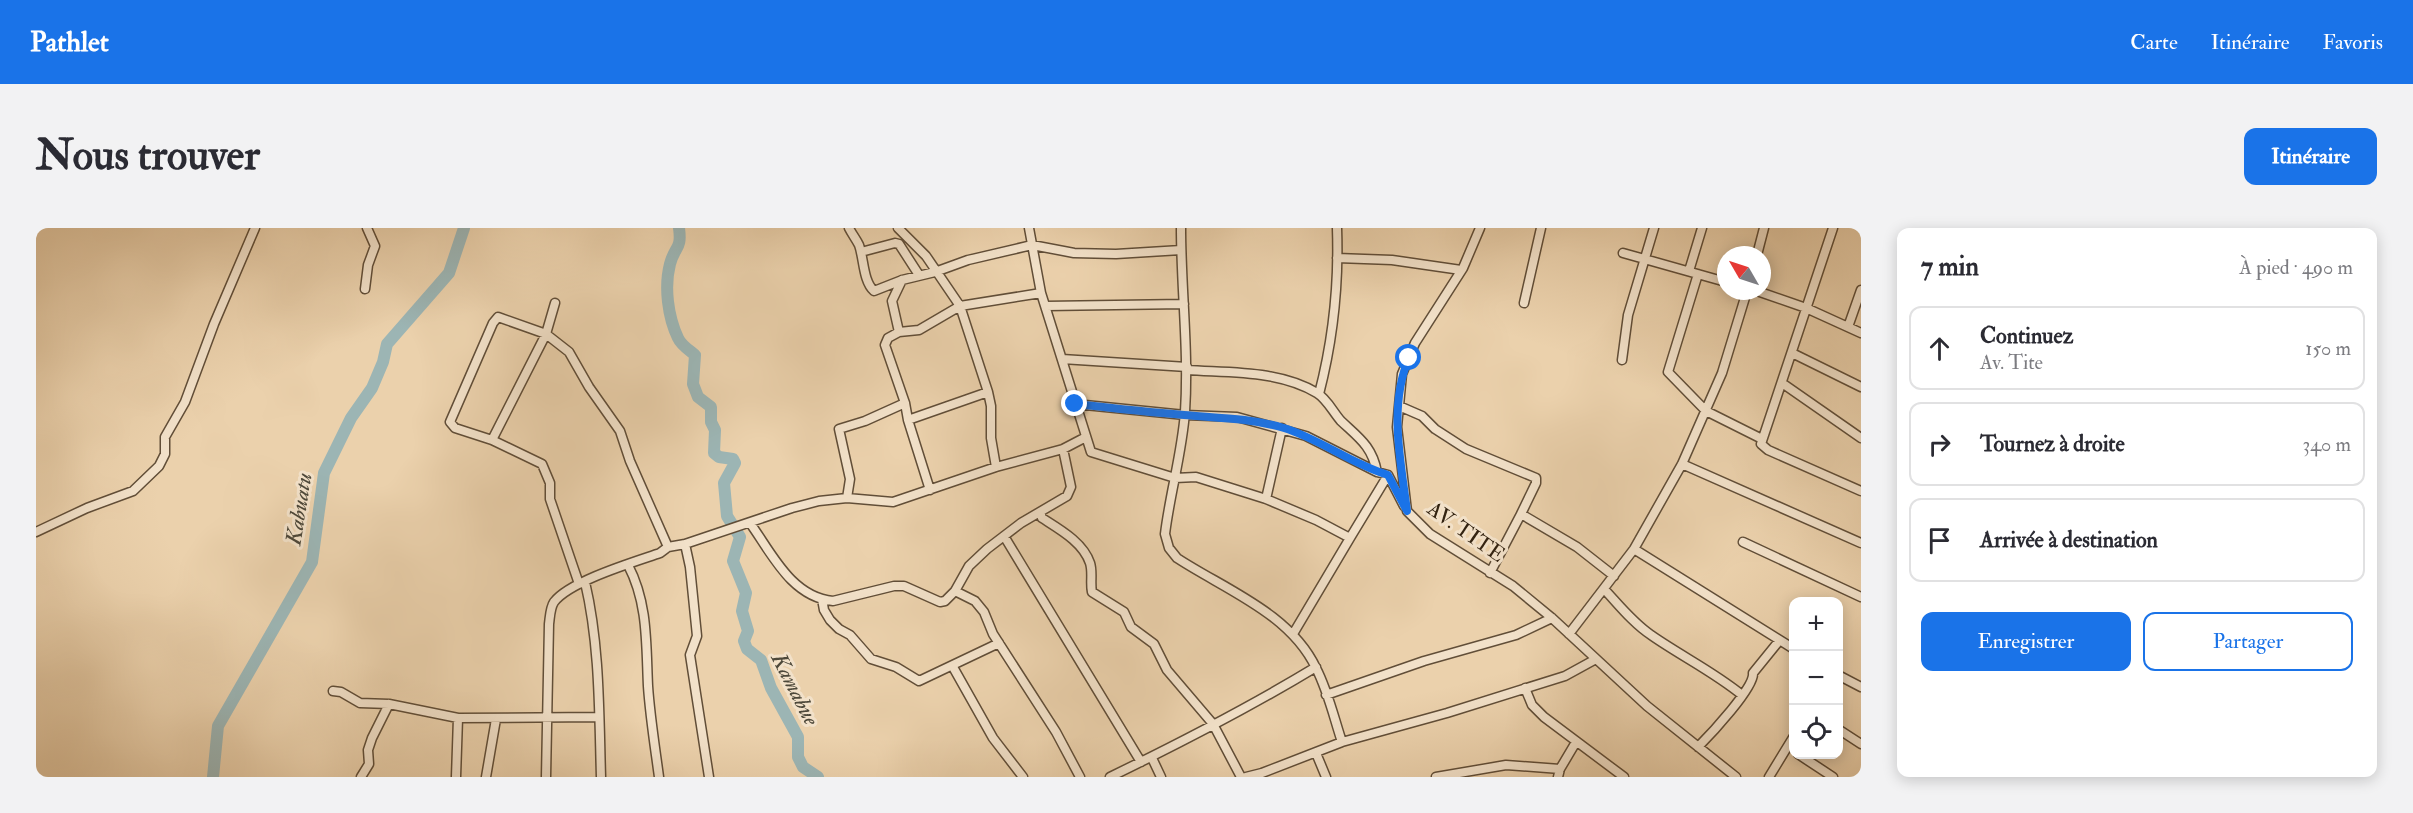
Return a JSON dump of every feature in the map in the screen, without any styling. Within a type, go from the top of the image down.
[{"type":"street","points":[[36,532],[87,508],[133,491],[159,466],[165,454],[165,437],[185,402],[214,324],[255,228]]},
{"type":"street","points":[[365,289],[368,265],[375,246],[367,228]]},
{"type":"street","points":[[849,228],[861,252],[872,290],[968,260],[1032,245],[1074,253],[1116,254],[1181,250]]},
{"type":"street","points":[[898,228],[926,256],[960,306],[988,392],[991,406],[991,438],[996,467]]},
{"type":"street","points":[[1029,228],[1041,294],[1089,450],[1175,478],[1196,477],[1266,499],[1316,520],[1350,538]]},
{"type":"street","points":[[1181,228],[1187,368],[1185,415],[1165,534],[1169,548],[1177,558],[1252,603],[1293,634],[1316,667],[1342,742]]},
{"type":"street","points":[[1319,394],[1328,361],[1333,326],[1337,228]]},
{"type":"street","name":"AV. TITE","points":[[1480,228],[1472,251],[1415,343],[1402,374],[1397,427],[1407,511],[1430,534],[1490,573],[1513,585],[1647,706],[1736,777]]},
{"type":"street","points":[[1524,303],[1541,228]]},
{"type":"street","points":[[1622,360],[1628,315],[1643,258],[1654,228]]},
{"type":"street","points":[[1702,228],[1668,372],[1706,411],[1762,439]]},
{"type":"street","points":[[1759,246],[1764,228]]},
{"type":"street","points":[[1833,228],[1762,439],[1763,447],[1767,450],[1861,491]]},
{"type":"street","points":[[861,252],[895,243],[899,244],[919,275]]},
{"type":"street","points":[[1623,253],[1717,279]]},
{"type":"street","points":[[1337,258],[1392,260],[1461,270]]},
{"type":"street","points":[[899,332],[891,301],[902,280]]},
{"type":"street","points":[[1848,327],[1861,290]]},
{"type":"street","points":[[930,490],[908,420],[905,403],[885,345],[888,338],[899,332],[919,330],[960,306],[1041,294]]},
{"type":"street","points":[[1771,296],[1806,308],[1861,333]]},
{"type":"street","points":[[1569,634],[1634,549],[1682,464],[1722,374],[1744,300]]},
{"type":"street","points":[[492,440],[546,334],[555,303]]},
{"type":"street","points":[[1046,306],[1184,304]]},
{"type":"street","points":[[601,777],[593,618],[550,499],[550,483],[542,464],[492,440],[455,428],[450,422],[495,319],[500,317],[546,334],[569,352],[589,387],[620,430],[630,461],[668,547]]},
{"type":"street","points":[[1792,353],[1861,387]]},
{"type":"street","points":[[1062,359],[1274,377],[1319,394],[1374,456],[1377,472]]},
{"type":"street","points":[[1782,383],[1861,438]]},
{"type":"street","points":[[908,420],[988,392]]},
{"type":"street","points":[[848,498],[850,479],[839,429],[865,421],[905,403]]},
{"type":"street","points":[[1075,404],[1185,415],[1237,417],[1282,428],[1306,436],[1377,472],[1388,475],[1407,511]]},
{"type":"street","points":[[1399,406],[1422,416],[1434,429],[1466,449],[1536,478],[1536,483],[1521,514],[1490,573]]},
{"type":"street","points":[[1266,499],[1282,428]]},
{"type":"street","points":[[546,777],[549,718],[549,624],[552,606],[558,598],[582,583],[660,553],[668,547],[685,544],[792,508],[848,498],[893,502],[996,467],[1063,449],[1086,436]]},
{"type":"street","points":[[750,523],[773,560],[793,581],[822,599],[833,601],[894,586],[904,586],[945,602],[955,591],[969,566],[1004,536],[1062,500],[1069,492],[1071,487],[1063,449]]},
{"type":"street","points":[[1682,464],[1861,543]]},
{"type":"street","points":[[1293,634],[1388,475]]},
{"type":"street","points":[[1040,512],[1042,518],[1067,534],[1087,557],[1091,565],[1092,592],[1124,612],[1131,627],[1154,644],[1167,670],[1213,724],[1241,777]]},
{"type":"street","points":[[1521,514],[1577,547],[1614,576]]},
{"type":"street","points":[[1004,536],[1141,762]]},
{"type":"street","points":[[1743,542],[1861,597]]},
{"type":"street","points":[[685,544],[690,567],[697,636],[690,655],[710,777]]},
{"type":"street","points":[[1634,549],[1789,646]]},
{"type":"street","points":[[628,565],[638,584],[646,626],[648,688],[659,777]]},
{"type":"street","points":[[1604,589],[1651,635],[1721,678],[1742,695]]},
{"type":"street","points":[[955,591],[975,601],[1056,732],[1080,777]]},
{"type":"street","points":[[822,599],[824,610],[830,620],[850,635],[871,659],[896,667],[919,681],[953,667],[999,643]]},
{"type":"street","points":[[1326,695],[1424,661],[1516,635],[1552,618]]},
{"type":"street","points":[[1698,747],[1742,695],[1753,680],[1753,673],[1779,641]]},
{"type":"street","points":[[1246,777],[1342,742],[1447,713],[1565,676],[1596,659]]},
{"type":"street","points":[[953,667],[993,738],[1023,777]]},
{"type":"street","points":[[1110,777],[1152,758],[1268,696],[1316,667]]},
{"type":"street","points":[[1843,677],[1861,687]]},
{"type":"street","points":[[1525,688],[1532,705],[1544,717],[1624,777]]},
{"type":"street","points":[[333,691],[338,691],[360,703],[389,704],[458,718],[599,717]]},
{"type":"street","points":[[361,777],[369,764],[368,750],[372,738],[389,704]]},
{"type":"street","points":[[456,777],[458,718]]},
{"type":"street","points":[[486,777],[496,719]]},
{"type":"street","points":[[1843,732],[1861,744]]},
{"type":"street","points":[[1436,777],[1506,765],[1559,773],[1576,742]]},
{"type":"street","points":[[1769,777],[1789,750]]},
{"type":"street","points":[[1316,753],[1326,777]]},
{"type":"street","points":[[1152,758],[1161,777]]},
{"type":"street","points":[[1806,759],[1833,777]]},
{"type":"waterway","name":"Kabuatu","points":[[213,777],[218,726],[312,562],[324,473],[351,418],[372,388],[383,362],[387,344],[449,273],[464,228]]},
{"type":"waterway","name":"Kamabue","points":[[679,228],[679,244],[668,273],[669,311],[679,341],[695,355],[693,384],[698,397],[711,407],[711,422],[715,430],[714,453],[719,457],[733,459],[735,463],[724,483],[727,516],[740,537],[733,561],[746,593],[742,611],[748,631],[744,641],[747,649],[761,660],[771,688],[798,737],[798,757],[803,767],[818,777]]},
{"type":"route","points":[[1075,404],[1185,415],[1237,417],[1282,428],[1306,436],[1357,463],[1388,475],[1407,511],[1397,427],[1402,374],[1409,358]]}]
